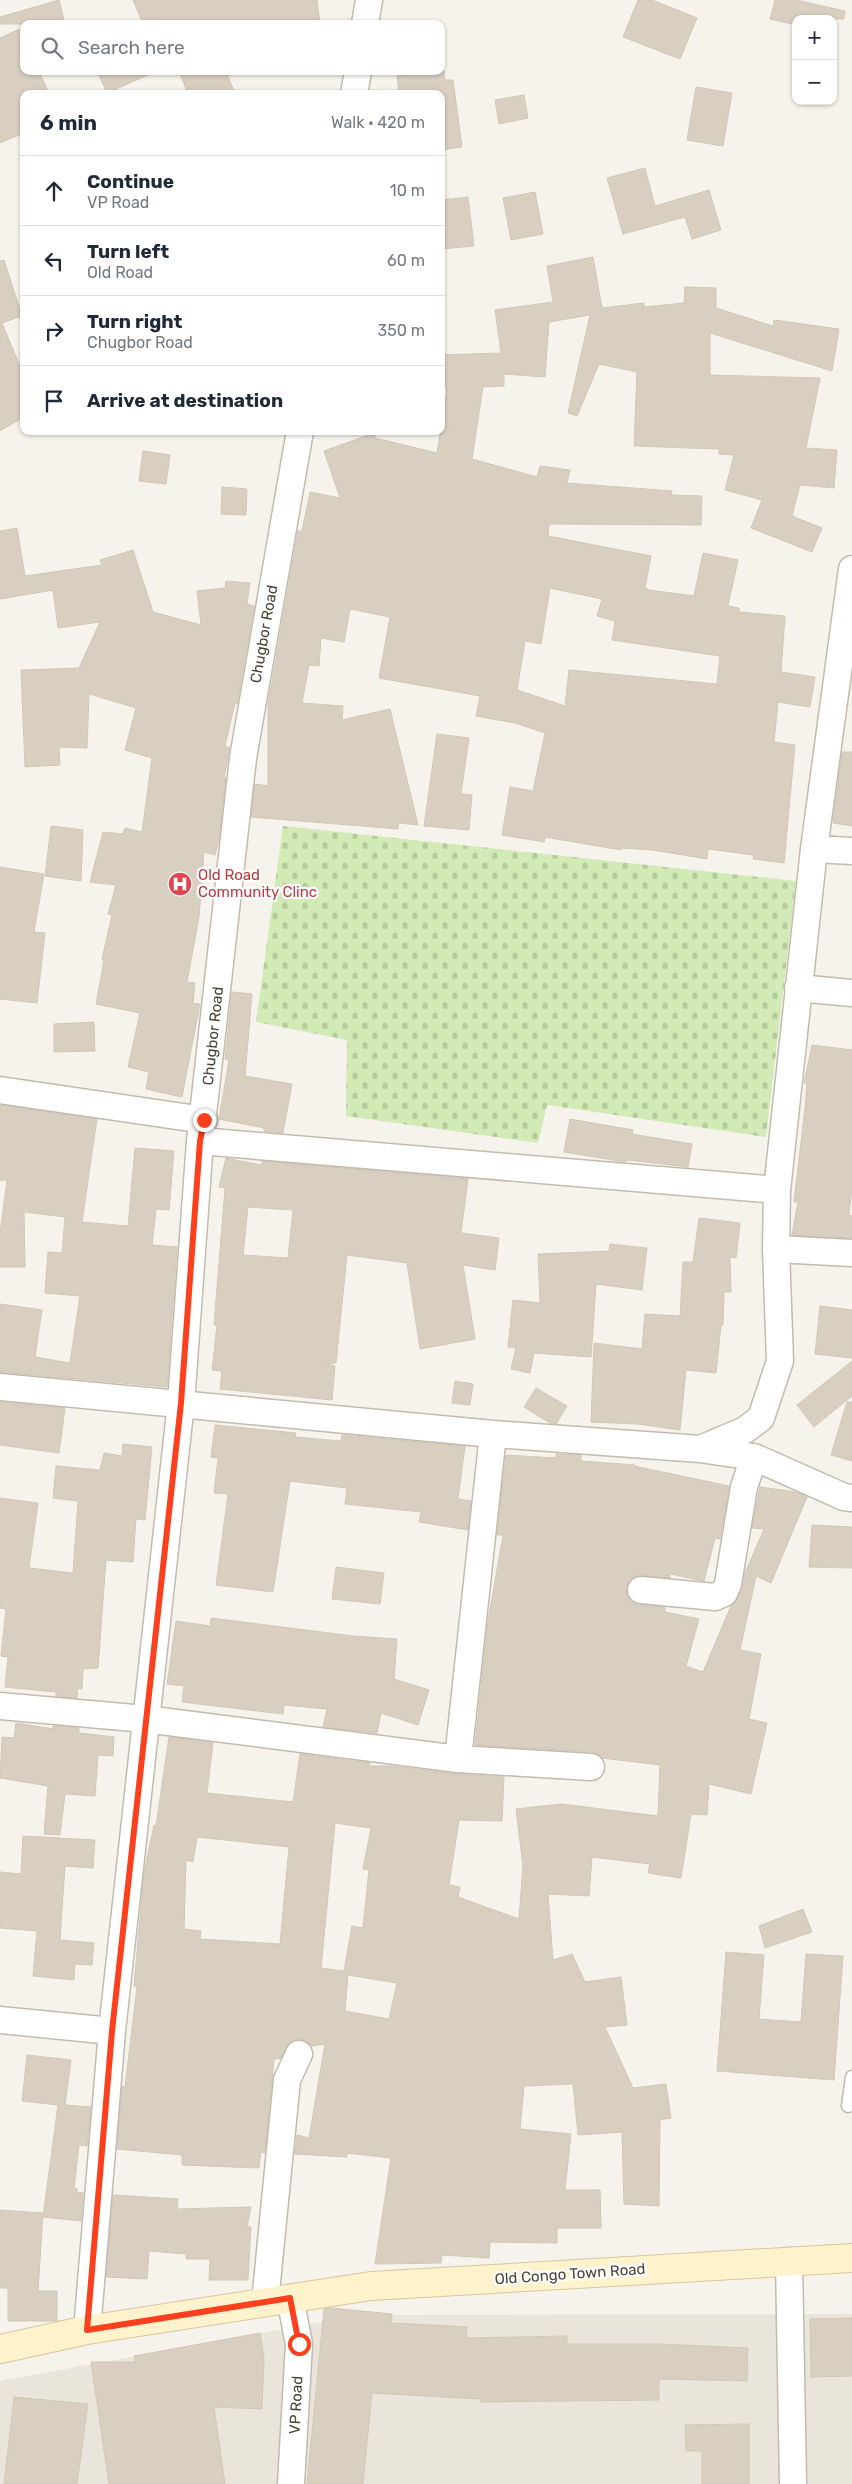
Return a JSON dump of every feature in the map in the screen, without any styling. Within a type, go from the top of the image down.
[{"type":"street","points":[[366,20],[369,0]]},
{"type":"street","points":[[355,90],[357,75]]},
{"type":"street","name":"Chugbor Road","points":[[87,2330],[112,2031],[181,1403],[202,1130],[243,758],[299,435]]},
{"type":"street","points":[[700,1449],[746,1430],[761,1418],[780,1361],[776,1249],[777,1190],[814,849],[852,569]]},
{"type":"street","points":[[814,849],[852,851]]},
{"type":"street","points":[[798,988],[852,993]]},
{"type":"street","points":[[0,1090],[202,1130],[777,1190]]},
{"type":"street","points":[[776,1249],[852,1253]]},
{"type":"street","points":[[0,1387],[493,1434],[700,1449],[754,1457],[844,1497],[852,1498]]},
{"type":"street","points":[[458,1759],[493,1434]]},
{"type":"street","points":[[641,1590],[715,1597],[724,1593],[728,1584],[744,1487],[754,1457]]},
{"type":"street","points":[[0,1706],[145,1719],[458,1759],[591,1767]]},
{"type":"street","points":[[0,2020],[112,2031]]},
{"type":"street","name":"VP Road","points":[[291,2484],[299,2344],[277,2300],[287,2080],[299,2054]]},
{"type":"street","name":"Old Congo Town Road","points":[[0,2349],[87,2330],[370,2286],[852,2258]]},
{"type":"street","points":[[788,2261],[793,2484]]},
{"type":"lane","points":[[848,2106],[852,2077]]},
{"type":"shaded area","points":[[852,2314],[852,2484],[0,2484],[0,2381],[360,2315]]},
{"type":"green space","points":[[283,826],[796,881],[766,1137],[547,1105],[538,1143],[346,1116],[347,1040],[256,1022]]},
{"type":"building","points":[[59,0],[64,20],[20,20],[20,24],[0,24],[0,17]]},
{"type":"building","points":[[133,0],[317,0],[320,20],[141,20]]},
{"type":"building","points":[[638,0],[652,0],[697,18],[680,59],[623,37]]},
{"type":"building","points":[[775,0],[796,0],[845,11],[844,19],[837,19],[837,15],[792,15],[792,24],[770,19]]},
{"type":"building","points":[[20,29],[20,75],[41,75],[47,90],[20,90],[20,135],[0,143],[0,38]]},
{"type":"building","points":[[99,75],[148,75],[114,90],[106,90]]},
{"type":"building","points":[[181,75],[228,75],[233,90],[186,90]]},
{"type":"building","points":[[444,75],[445,80],[453,80],[462,147],[445,149],[445,90],[399,90],[397,76]]},
{"type":"building","points":[[696,87],[732,93],[723,146],[687,140]]},
{"type":"building","points":[[524,95],[528,118],[499,124],[495,100]]},
{"type":"building","points":[[645,168],[655,206],[709,190],[721,230],[692,239],[685,217],[623,234],[607,178]]},
{"type":"building","points":[[535,192],[543,234],[511,240],[503,198]]},
{"type":"building","points":[[468,197],[474,246],[445,249],[445,200]]},
{"type":"building","points":[[593,257],[602,308],[644,303],[644,307],[684,303],[685,287],[716,288],[716,308],[773,326],[774,320],[839,329],[832,371],[710,333],[710,375],[820,378],[806,448],[837,450],[834,488],[800,485],[792,516],[822,528],[812,552],[751,528],[762,500],[725,490],[734,455],[719,454],[719,449],[634,446],[637,372],[599,364],[577,416],[568,413],[590,315],[549,322],[545,377],[504,374],[504,386],[483,387],[472,459],[537,477],[540,466],[570,470],[567,483],[672,491],[671,495],[702,496],[701,525],[549,524],[548,536],[651,556],[645,588],[694,596],[703,553],[738,560],[728,606],[739,608],[739,612],[785,616],[781,672],[815,677],[810,707],[778,702],[774,742],[795,745],[784,863],[753,859],[754,855],[708,849],[707,859],[653,850],[621,848],[621,850],[545,837],[544,842],[502,835],[510,787],[533,791],[545,733],[515,723],[476,716],[480,696],[379,678],[390,617],[350,609],[344,642],[321,638],[319,666],[309,665],[302,703],[343,706],[342,720],[390,709],[418,825],[399,823],[398,829],[251,817],[255,784],[268,786],[268,705],[298,531],[302,531],[310,492],[340,498],[324,451],[368,435],[374,435],[375,438],[437,453],[440,435],[445,435],[447,389],[445,389],[445,355],[501,353],[495,310],[553,302],[547,266]],"holes":[[[550,588],[602,599],[597,616],[615,621],[612,640],[720,656],[717,684],[569,670],[565,706],[517,690],[525,641],[541,644]]]},
{"type":"building","points":[[4,260],[20,310],[20,317],[2,323],[20,366],[20,419],[0,431],[0,261]]},
{"type":"building","points":[[143,451],[170,455],[166,484],[139,481]]},
{"type":"building","points":[[222,487],[247,489],[246,515],[221,514]]},
{"type":"building","points":[[17,528],[25,576],[102,565],[100,560],[133,550],[153,612],[201,625],[197,591],[225,588],[226,581],[250,583],[247,604],[254,606],[237,704],[235,703],[225,746],[230,748],[224,777],[226,778],[219,839],[215,855],[204,852],[199,917],[187,982],[195,983],[193,1003],[200,1004],[182,1097],[146,1089],[149,1072],[128,1067],[140,1013],[96,1004],[104,960],[102,959],[112,915],[108,914],[116,885],[90,882],[103,832],[123,834],[125,828],[142,832],[152,758],[125,750],[136,708],[89,694],[87,748],[59,747],[60,765],[25,767],[21,670],[79,668],[100,622],[58,628],[53,590],[0,599],[0,531]]},
{"type":"building","points":[[437,734],[469,738],[461,794],[472,795],[469,830],[424,826]]},
{"type":"building","points":[[842,752],[852,752],[852,826],[833,823]]},
{"type":"building","points":[[51,826],[83,830],[81,881],[45,876]]},
{"type":"building","points":[[0,867],[44,874],[34,932],[45,933],[37,1003],[0,999]]},
{"type":"building","points":[[232,992],[252,994],[245,1076],[292,1084],[283,1133],[264,1131],[264,1128],[219,1119],[229,1060],[225,1059]]},
{"type":"building","points":[[94,1022],[95,1051],[54,1052],[54,1024]]},
{"type":"building","points":[[812,1045],[852,1050],[852,1188],[849,1215],[852,1216],[852,1238],[792,1235],[798,1202],[794,1202],[805,1108],[807,1083],[804,1083]]},
{"type":"building","points":[[0,1105],[97,1119],[82,1222],[128,1226],[135,1148],[174,1151],[169,1210],[156,1209],[152,1245],[177,1247],[167,1387],[0,1372],[0,1304],[42,1310],[35,1357],[70,1363],[80,1296],[45,1293],[48,1252],[62,1253],[65,1217],[24,1212],[25,1267],[0,1267],[0,1233],[7,1180],[0,1180]]},
{"type":"building","points":[[570,1119],[633,1130],[632,1134],[692,1144],[688,1167],[628,1160],[625,1162],[564,1152]]},
{"type":"building","points":[[226,1158],[261,1165],[262,1161],[468,1179],[461,1233],[499,1238],[495,1270],[463,1265],[475,1339],[420,1349],[407,1263],[347,1255],[336,1363],[326,1364],[335,1366],[332,1400],[220,1389],[222,1371],[212,1370],[217,1325],[214,1325],[225,1188],[219,1187]],"holes":[[[248,1207],[293,1210],[288,1258],[243,1255]]]},
{"type":"building","points":[[699,1218],[740,1223],[736,1258],[730,1257],[731,1292],[724,1292],[723,1325],[721,1325],[716,1373],[686,1370],[680,1430],[638,1424],[591,1422],[594,1343],[642,1349],[645,1314],[680,1316],[683,1262],[693,1262]]},
{"type":"building","points":[[610,1244],[647,1248],[642,1290],[596,1284],[591,1357],[534,1353],[530,1373],[511,1369],[516,1348],[508,1347],[513,1300],[540,1303],[538,1254],[609,1251]]},
{"type":"building","points":[[820,1306],[852,1310],[852,1358],[815,1354]]},
{"type":"building","points":[[852,1361],[852,1396],[814,1427],[797,1405]]},
{"type":"building","points":[[455,1381],[473,1384],[470,1405],[452,1403]]},
{"type":"building","points":[[536,1388],[567,1406],[556,1424],[550,1423],[524,1407]]},
{"type":"building","points":[[0,1402],[65,1408],[59,1453],[0,1445]]},
{"type":"building","points":[[847,1402],[852,1402],[852,1461],[831,1455]]},
{"type":"building","points":[[215,1425],[296,1433],[295,1437],[341,1441],[342,1435],[465,1446],[458,1499],[471,1501],[468,1530],[419,1522],[421,1512],[345,1504],[347,1488],[290,1481],[273,1592],[216,1585],[228,1494],[214,1493],[218,1458],[211,1457]]},
{"type":"building","points":[[123,1444],[152,1447],[145,1520],[136,1519],[133,1562],[106,1560],[98,1668],[83,1669],[82,1689],[78,1688],[77,1698],[56,1696],[56,1692],[5,1687],[8,1657],[1,1656],[6,1609],[0,1608],[0,1498],[38,1503],[29,1568],[73,1573],[78,1501],[53,1498],[56,1466],[100,1470],[104,1453],[122,1456]]},
{"type":"building","points":[[556,1454],[581,1455],[581,1461],[635,1465],[729,1486],[720,1539],[715,1538],[704,1581],[670,1574],[670,1578],[642,1575],[634,1577],[626,1588],[627,1596],[633,1602],[665,1607],[665,1612],[699,1619],[686,1666],[703,1672],[731,1606],[742,1590],[745,1573],[764,1529],[752,1528],[760,1487],[796,1492],[807,1497],[771,1583],[756,1576],[740,1650],[761,1654],[749,1719],[767,1723],[751,1794],[709,1784],[707,1815],[691,1814],[681,1878],[648,1873],[650,1864],[592,1857],[589,1896],[548,1894],[553,1960],[572,1954],[585,1982],[621,1977],[627,2025],[605,2027],[633,2088],[666,2084],[671,2118],[660,2120],[659,2206],[624,2204],[622,2132],[578,2135],[573,2084],[524,2086],[520,2129],[571,2134],[565,2190],[600,2190],[601,2228],[557,2228],[557,2243],[490,2242],[489,2258],[442,2255],[441,2263],[375,2264],[391,2158],[347,2153],[347,2157],[295,2154],[297,2135],[309,2138],[325,2044],[312,2046],[306,2041],[297,2039],[290,2042],[280,2059],[274,2059],[265,2153],[261,2152],[259,2168],[182,2165],[182,2155],[117,2149],[122,2086],[125,2087],[137,1987],[134,1986],[144,1873],[154,1825],[156,1826],[169,1737],[213,1743],[207,1793],[293,1802],[300,1754],[370,1763],[369,1766],[391,1766],[457,1774],[504,1777],[502,1821],[459,1820],[449,1885],[460,1887],[458,1897],[519,1919],[523,1866],[516,1809],[561,1804],[658,1816],[660,1765],[602,1758],[592,1752],[475,1745],[488,1621],[503,1535],[497,1535],[506,1455],[556,1458]],"holes":[[[335,1823],[371,1828],[363,1869],[369,1870],[363,1928],[352,1926],[344,1971],[321,1968]],[[197,1837],[289,1847],[280,1944],[200,1939],[201,1931],[184,1929],[186,1860],[193,1862]],[[348,1975],[397,1983],[389,2019],[345,2011]]]},
{"type":"building","points":[[812,1525],[852,1527],[852,1568],[809,1567]]},
{"type":"building","points":[[336,1567],[384,1573],[380,1604],[332,1599]]},
{"type":"building","points":[[211,1618],[353,1636],[397,1639],[394,1679],[429,1690],[418,1725],[381,1713],[377,1733],[323,1727],[327,1709],[284,1705],[283,1714],[182,1702],[184,1686],[167,1684],[176,1621],[210,1626]]},
{"type":"building","points":[[16,1723],[53,1729],[53,1726],[79,1728],[79,1733],[114,1737],[113,1756],[98,1755],[95,1796],[65,1794],[60,1835],[44,1834],[48,1786],[0,1778],[2,1737],[14,1738]]},
{"type":"building","points":[[23,1836],[95,1840],[93,1868],[65,1866],[60,1940],[94,1943],[92,1965],[75,1964],[74,1980],[33,1976],[37,1931],[0,1928],[0,1872],[21,1874]]},
{"type":"building","points":[[803,1909],[812,1932],[765,1948],[759,1926]]},
{"type":"building","points":[[726,1952],[764,1955],[759,2019],[801,2022],[806,1954],[843,1956],[834,2080],[717,2071]]},
{"type":"building","points":[[27,2055],[71,2060],[65,2105],[91,2107],[87,2146],[79,2145],[74,2188],[77,2189],[77,2192],[83,2193],[81,2221],[43,2217],[58,2105],[22,2101]]},
{"type":"building","points":[[113,2195],[178,2199],[177,2209],[251,2207],[247,2227],[251,2227],[248,2280],[209,2280],[210,2259],[186,2259],[186,2254],[149,2251],[147,2279],[106,2277]]},
{"type":"building","points":[[0,2210],[43,2213],[38,2291],[57,2291],[57,2321],[8,2321],[8,2288],[0,2288]]},
{"type":"building","points":[[331,2308],[392,2314],[391,2323],[467,2327],[466,2338],[567,2336],[567,2344],[660,2344],[748,2348],[747,2381],[659,2379],[659,2400],[480,2402],[480,2399],[372,2393],[363,2484],[307,2484],[324,2309]]},
{"type":"building","points":[[852,2318],[852,2376],[811,2377],[810,2319]]},
{"type":"building","points":[[260,2333],[264,2359],[262,2409],[214,2407],[225,2484],[109,2484],[91,2362],[135,2362],[134,2356]]},
{"type":"building","points":[[14,2397],[88,2404],[77,2484],[4,2484]]},
{"type":"building","points":[[749,2424],[749,2484],[702,2484],[702,2451],[686,2451],[685,2425]]},
{"type":"place","name":"Old Road Community Clinc","points":[[180,884]]},
{"type":"route","points":[[204,1120],[200,1141],[181,1403],[112,2031],[87,2330],[290,2298],[299,2344]]}]
